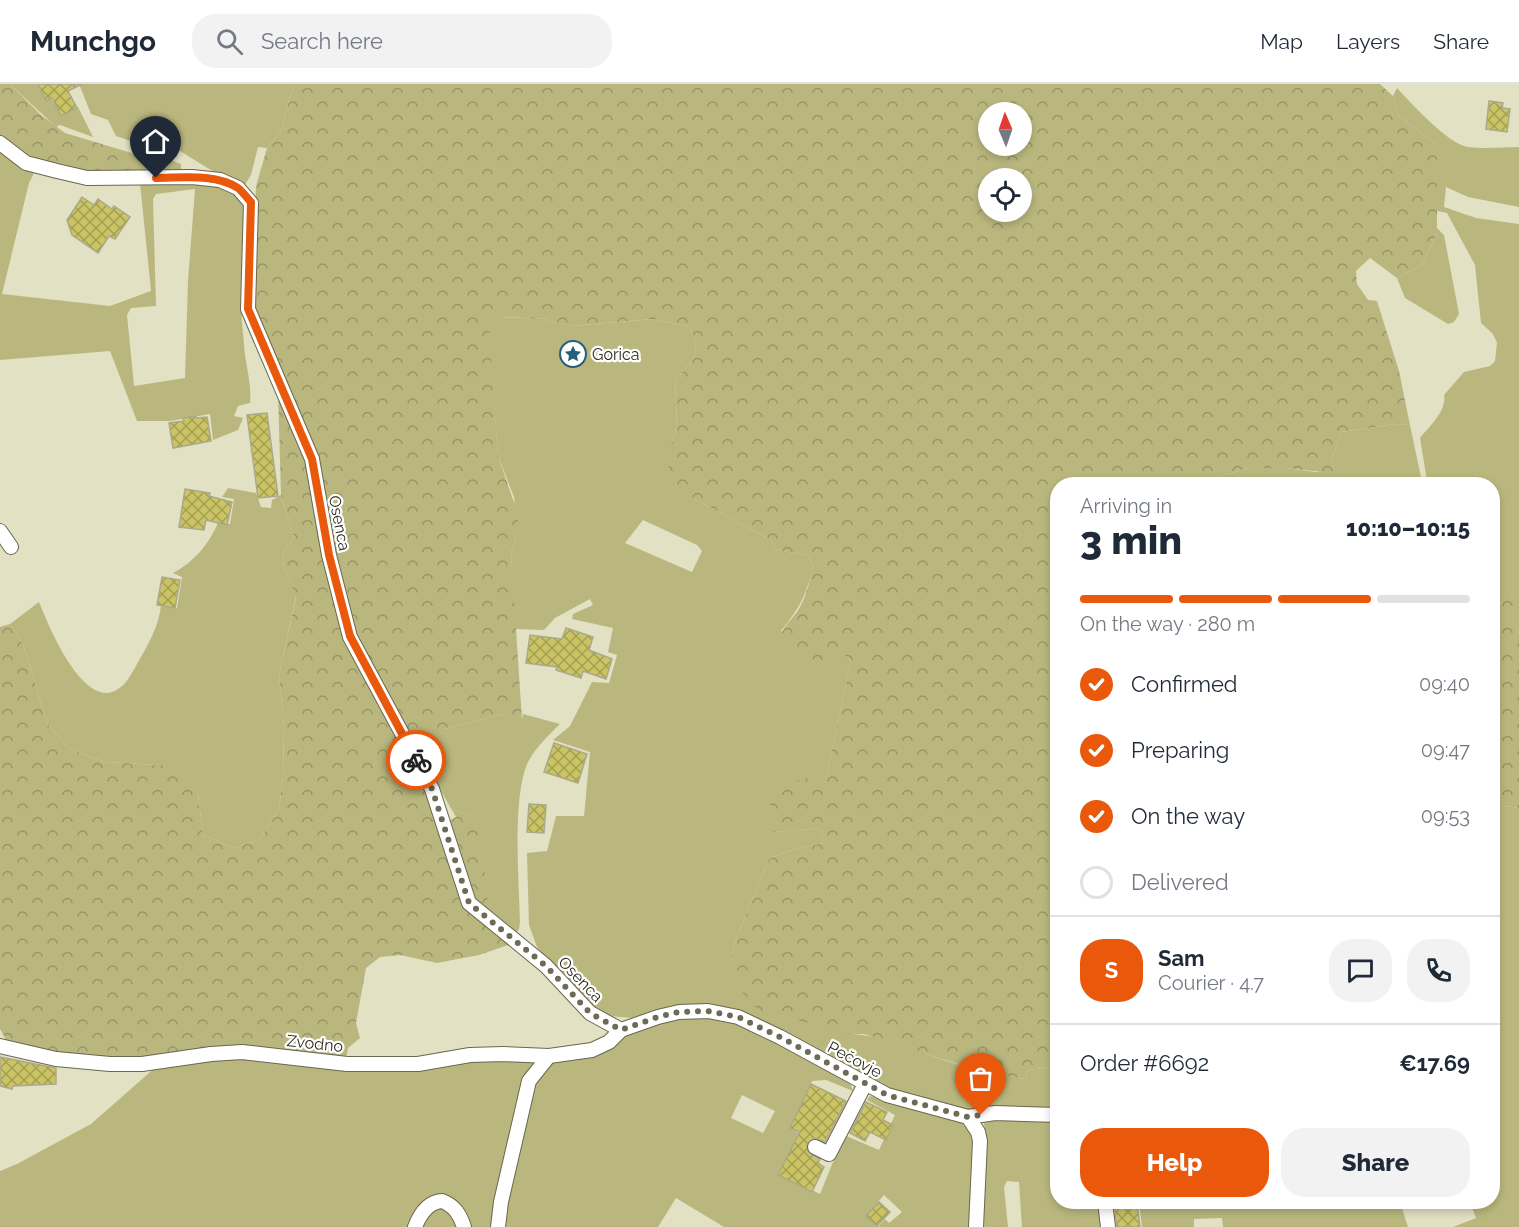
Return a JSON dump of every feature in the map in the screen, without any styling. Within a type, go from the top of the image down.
[{"type":"street","name":"Osenca","points":[[0,143],[26,163],[87,178],[192,177],[220,180],[238,189],[251,202],[248,309],[312,459],[329,555],[350,636],[432,789],[469,903],[546,966],[590,1013],[621,1030]]},
{"type":"street","points":[[0,531],[11,548]]},
{"type":"street","name":"Pečovje","points":[[621,1030],[679,1012],[708,1011],[738,1017],[887,1095],[968,1117]]},
{"type":"street","name":"Zvodno","points":[[0,1046],[56,1059],[110,1064],[142,1064],[211,1054],[242,1053],[347,1064],[394,1065],[418,1064],[470,1055],[549,1056],[592,1050],[609,1042],[621,1030]]},
{"type":"street","points":[[498,1227],[501,1202],[529,1081],[549,1056]]},
{"type":"street","points":[[815,1147],[829,1154],[865,1084]]},
{"type":"street","points":[[976,1227],[980,1141],[978,1132],[968,1117],[995,1113],[1050,1115]]},
{"type":"street","points":[[416,1227],[419,1217],[429,1205],[442,1201],[454,1208],[464,1227]]},
{"type":"street","points":[[1106,1209],[1108,1227]]},
{"type":"green space","points":[[0,84],[10,84],[41,115],[65,133],[135,154],[159,156],[181,164],[181,171],[137,173],[48,168],[38,165],[0,136]]},
{"type":"green space","points":[[10,84],[41,84],[61,114],[78,107],[93,137],[60,125],[56,127]]},
{"type":"green space","points":[[79,84],[295,84],[282,129],[267,148],[258,147],[251,175],[244,186],[214,172],[180,151],[151,148],[116,136],[108,120],[91,114]]},
{"type":"green space","points":[[295,84],[1380,84],[1393,96],[1399,116],[1437,145],[1437,233],[1422,265],[1397,278],[1370,258],[1356,271],[1357,284],[1368,300],[1377,301],[1399,371],[1410,425],[1395,424],[1341,432],[1331,462],[1334,470],[1332,473],[1286,468],[1250,468],[1218,477],[1050,477],[1050,1067],[1028,1070],[1026,1079],[983,1072],[864,1034],[850,1034],[760,1011],[745,998],[730,961],[737,937],[769,859],[788,851],[823,843],[821,828],[775,832],[767,826],[773,786],[827,773],[851,660],[835,650],[820,662],[779,646],[784,628],[805,597],[813,565],[807,555],[777,550],[771,540],[695,499],[667,476],[672,441],[677,427],[675,381],[694,357],[696,345],[690,327],[653,319],[571,326],[544,319],[500,317],[489,324],[498,456],[518,514],[517,534],[511,553],[522,720],[516,725],[503,714],[444,729],[405,729],[447,822],[456,817],[452,810],[469,815],[479,826],[490,920],[489,930],[508,945],[479,955],[437,963],[400,955],[380,957],[366,968],[356,1023],[360,1038],[348,1048],[346,1059],[246,1049],[113,1061],[9,1045],[0,1029],[0,627],[10,624],[23,644],[48,725],[70,749],[105,762],[162,765],[181,769],[198,795],[203,835],[235,848],[260,839],[279,809],[283,778],[284,728],[279,675],[296,597],[284,568],[283,552],[294,537],[281,495],[278,392],[256,322],[253,268],[256,186],[267,148],[282,129]]},
{"type":"green space","points":[[1397,88],[1430,122],[1450,139],[1460,144],[1474,148],[1519,147],[1519,207],[1468,197],[1446,187],[1444,207],[1476,218],[1519,224],[1519,635],[1505,597],[1500,605],[1500,477],[1426,477],[1420,438],[1440,413],[1444,395],[1464,372],[1490,366],[1495,361],[1497,342],[1492,333],[1481,323],[1475,265],[1447,213],[1437,211],[1437,145],[1399,116],[1393,96]]},
{"type":"green space","points":[[0,150],[34,173],[29,183],[2,294],[110,306],[151,291],[140,183],[201,181],[224,187],[241,199],[247,221],[241,306],[250,403],[238,406],[234,416],[243,418],[238,430],[213,440],[210,414],[170,421],[137,421],[110,351],[0,360]],"holes":[[[195,189],[188,281],[185,378],[134,386],[127,315],[131,308],[156,306],[153,199],[156,194]]]},
{"type":"green space","points":[[1437,228],[1444,235],[1459,314],[1454,322],[1448,324],[1405,298],[1397,278],[1422,265],[1437,233]]},
{"type":"green space","points":[[499,317],[544,319],[572,326],[653,319],[690,327],[696,351],[691,362],[675,381],[677,427],[672,441],[695,499],[771,540],[777,550],[807,555],[813,565],[808,585],[798,607],[781,631],[835,649],[851,660],[827,773],[775,832],[821,828],[823,843],[788,851],[769,859],[737,937],[730,961],[850,1034],[886,1040],[964,1066],[1026,1079],[1028,1070],[1050,1067],[1050,1111],[969,1110],[887,1091],[728,1010],[633,1018],[608,1016],[588,1006],[573,992],[537,947],[529,925],[527,853],[547,851],[556,816],[584,816],[590,752],[553,740],[570,726],[592,682],[609,683],[617,655],[608,652],[613,628],[572,619],[573,614],[593,605],[590,599],[555,618],[544,630],[515,629],[511,553],[517,534],[514,497],[498,456],[488,324]],"holes":[[[643,520],[697,545],[702,551],[692,572],[625,543]]]},
{"type":"green space","points":[[1395,424],[1410,425],[1421,477],[1218,477],[1250,468],[1286,468],[1316,472],[1334,470],[1331,462],[1341,432]]},
{"type":"green space","points":[[228,488],[256,493],[261,507],[271,508],[272,500],[281,495],[294,537],[283,552],[284,568],[296,596],[279,675],[284,728],[283,778],[279,809],[260,839],[235,848],[203,835],[198,795],[162,765],[105,762],[70,749],[48,725],[23,644],[10,624],[39,602],[60,647],[82,680],[95,690],[108,693],[122,686],[149,643],[161,605],[177,608],[182,577],[173,573],[200,552],[218,523],[230,524],[234,499],[222,497]]},
{"type":"green space","points":[[1505,597],[1513,601],[1514,619],[1519,635],[1519,808],[1500,808],[1500,605]]},
{"type":"green space","points":[[503,714],[522,720],[523,714],[560,724],[535,751],[523,777],[518,817],[520,922],[516,934],[490,920],[469,815],[452,810],[405,729],[444,729]]},
{"type":"green space","points":[[1500,807],[1519,808],[1519,1227],[1453,1227],[1476,1218],[1473,1209],[1500,1209]]},
{"type":"green space","points":[[702,1015],[741,1024],[834,1072],[850,1083],[853,1091],[826,1080],[812,1081],[790,1128],[815,1142],[809,1155],[792,1148],[779,1173],[820,1194],[844,1135],[879,1150],[895,1115],[867,1100],[870,1096],[960,1120],[976,1141],[971,1227],[878,1227],[724,1227],[676,1198],[658,1227],[503,1227],[533,1080],[548,1063],[612,1046],[631,1031],[660,1020]],"holes":[[[742,1095],[775,1111],[763,1133],[731,1118]],[[884,1195],[902,1212],[889,1223],[885,1219],[878,1227],[866,1216]]]},
{"type":"green space","points":[[237,1056],[335,1066],[475,1059],[542,1060],[494,1227],[467,1227],[457,1204],[445,1197],[412,1227],[0,1227],[0,1171],[91,1124],[157,1066]]},
{"type":"green space","points":[[993,1116],[1050,1120],[1050,1209],[1103,1209],[1105,1227],[1022,1227],[1019,1182],[1007,1181],[1004,1187],[1008,1227],[981,1227],[987,1145],[984,1123]]},
{"type":"green space","points":[[440,1207],[449,1209],[459,1227],[420,1227],[430,1210]]},
{"type":"green space","points":[[1140,1209],[1402,1209],[1408,1227],[1223,1227],[1222,1218],[1194,1219],[1194,1227],[1142,1227]]},
{"type":"building","points":[[38,84],[82,84],[68,91],[77,108],[61,116],[52,98],[46,101]]},
{"type":"building","points":[[1489,101],[1503,103],[1502,108],[1510,109],[1507,132],[1486,129]]},
{"type":"building","points":[[82,197],[94,205],[98,199],[112,209],[114,206],[130,217],[115,239],[109,236],[98,253],[72,235],[67,220]]},
{"type":"building","points":[[267,413],[278,496],[258,498],[247,415]]},
{"type":"building","points":[[196,416],[197,418],[207,417],[211,441],[173,448],[169,423],[184,421],[183,418]]},
{"type":"building","points":[[185,489],[210,493],[209,496],[232,502],[227,525],[206,520],[204,530],[179,527]]},
{"type":"building","points":[[162,577],[180,580],[175,608],[157,605]]},
{"type":"building","points":[[566,628],[593,637],[589,650],[612,659],[606,679],[583,671],[581,678],[556,670],[557,667],[526,663],[530,635],[562,639]]},
{"type":"building","points":[[554,743],[587,754],[578,783],[544,772]]},
{"type":"building","points":[[529,804],[546,805],[544,833],[527,832]]},
{"type":"building","points":[[0,1057],[56,1068],[56,1084],[13,1086],[12,1089],[0,1086]]},
{"type":"building","points":[[811,1084],[846,1101],[825,1142],[814,1138],[807,1144],[808,1152],[820,1159],[818,1163],[824,1167],[812,1192],[778,1175],[800,1132],[790,1128]]},
{"type":"building","points":[[866,1102],[887,1112],[883,1120],[893,1125],[886,1140],[870,1132],[865,1141],[850,1133]]},
{"type":"building","points":[[879,1202],[890,1212],[877,1226],[866,1216]]},
{"type":"building","points":[[1115,1209],[1138,1209],[1140,1227],[1117,1227]]},
{"type":"way so far","points":[[416,760],[432,789],[469,903],[546,966],[590,1013],[621,1030],[679,1012],[708,1011],[738,1017],[887,1095],[968,1117],[981,1115]]},
{"type":"place","name":"Gorica","points":[[573,354]]},
{"type":"route","points":[[156,178],[192,177],[220,180],[238,189],[251,202],[248,309],[312,459],[329,555],[350,636],[416,760]]}]
